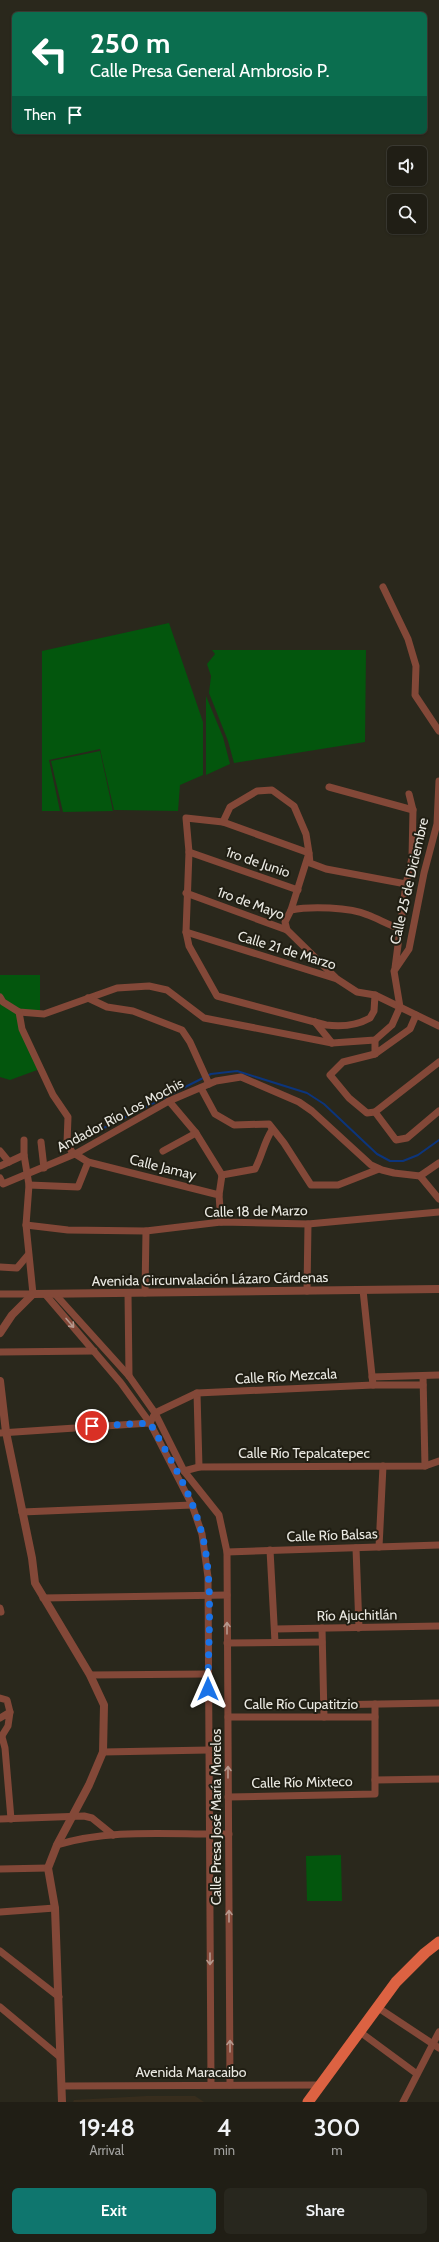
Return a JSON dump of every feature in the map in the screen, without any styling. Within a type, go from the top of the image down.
[{"type":"main road","points":[[308,2102],[360,2032],[376,2007],[408,1968],[439,1942]]},
{"type":"street","points":[[383,587],[408,639],[416,666],[415,696],[439,731]]},
{"type":"street","name":"Calle 25 de Diciembre","points":[[394,971],[408,949],[424,873],[437,824],[439,781]]},
{"type":"street","points":[[330,787],[413,810]]},
{"type":"street","points":[[223,822],[230,807],[257,790],[272,790],[294,806],[306,834],[310,862],[326,869],[406,884]]},
{"type":"street","points":[[0,998],[3,1002],[20,1012],[44,1014],[117,988],[149,986],[167,990],[204,1018],[332,1043],[375,1040],[392,1025],[400,1007],[394,971],[406,884],[412,858],[413,810],[409,794]]},
{"type":"street","points":[[309,853],[223,822],[186,818],[189,852],[186,893],[186,932],[189,946],[217,996],[315,1022],[340,1027],[365,1021],[370,1018],[374,1011],[375,995]]},
{"type":"street","name":"1ro de Junio","points":[[189,852],[298,890],[285,922],[286,930]]},
{"type":"street","points":[[298,890],[309,853]]},
{"type":"street","name":"1ro de Mayo","points":[[186,893],[286,930],[338,980]]},
{"type":"street","points":[[291,910],[305,907],[368,914],[380,922],[400,928]]},
{"type":"street","name":"Calle 21 de Marzo","points":[[186,932],[338,980],[358,992],[375,995],[439,1026]]},
{"type":"street","points":[[88,998],[107,1007],[133,1011],[182,1030],[190,1042],[208,1083]]},
{"type":"street","points":[[20,1012],[22,1030],[53,1094],[68,1117],[67,1143],[72,1152],[77,1154]]},
{"type":"street","points":[[416,1015],[410,1029],[375,1054],[343,1062],[330,1075],[357,1106],[367,1113],[375,1112],[439,1062]]},
{"type":"street","points":[[315,1022],[332,1043]]},
{"type":"street","points":[[375,1040],[375,1054]]},
{"type":"street","name":"Andador Río Los Mochis","points":[[1,1181],[28,1175],[77,1154],[169,1102],[201,1088],[208,1083],[229,1078],[241,1078],[299,1102],[312,1111],[371,1164],[379,1169],[394,1173],[420,1176]]},
{"type":"street","points":[[201,1088],[215,1114],[234,1125],[269,1124],[272,1130],[284,1143],[311,1185],[338,1185],[379,1169]]},
{"type":"street","points":[[169,1102],[196,1133],[222,1175],[219,1195],[221,1222]]},
{"type":"street","points":[[375,1112],[396,1140],[402,1140],[439,1111]]},
{"type":"street","points":[[222,1175],[256,1169],[264,1153],[265,1140],[272,1130]]},
{"type":"street","points":[[163,1151],[196,1133]]},
{"type":"street","points":[[24,1140],[24,1156],[29,1185],[26,1226],[33,1294]]},
{"type":"street","points":[[41,1142],[44,1168]]},
{"type":"street","points":[[0,1151],[9,1162]]},
{"type":"street","name":"Calle Jamay","points":[[77,1154],[88,1162],[219,1195]]},
{"type":"street","points":[[0,1166],[24,1156]]},
{"type":"street","points":[[29,1185],[78,1187],[88,1162]]},
{"type":"street","points":[[436,1164],[420,1176],[439,1199]]},
{"type":"street","name":"Calle 18 de Marzo","points":[[26,1226],[68,1230],[146,1231],[221,1222],[308,1224],[439,1212]]},
{"type":"street","points":[[307,1291],[308,1224]]},
{"type":"street","points":[[145,1293],[146,1231]]},
{"type":"street","points":[[0,1267],[17,1268],[28,1255]]},
{"type":"street","name":"Avenida Circunvalación Lázaro Cárdenas","points":[[33,1294],[439,1289]]},
{"type":"street","points":[[363,1290],[373,1385]]},
{"type":"street","points":[[128,1293],[129,1376]]},
{"type":"street","points":[[0,1294],[33,1294]]},
{"type":"street","points":[[0,1333],[12,1315],[33,1294]]},
{"type":"street","name":"Calle Presa José María Morelos","points":[[45,1294],[94,1351],[150,1423],[192,1505],[202,1534],[208,1577],[211,2085]]},
{"type":"street","name":"Calle Presa José María Morelos","points":[[55,1294],[129,1376],[155,1413],[184,1471],[219,1515],[227,1552],[230,2085]]},
{"type":"street","points":[[0,1352],[94,1351]]},
{"type":"street","points":[[423,1376],[425,1466]]},
{"type":"street","points":[[372,1377],[439,1376]]},
{"type":"street","points":[[0,1381],[3,1432],[32,1558],[35,1584],[90,1675],[104,1705],[103,1752],[89,1785],[57,1845],[48,1868],[55,1908],[62,2102]]},
{"type":"street","name":"Calle Río Mezcala","points":[[155,1413],[197,1393],[373,1385],[423,1385]]},
{"type":"street","points":[[197,1393],[199,1467]]},
{"type":"street","points":[[3,1432],[150,1423],[155,1413]]},
{"type":"street","name":"Calle Río Tepalcatepec","points":[[184,1471],[199,1467],[425,1466],[439,1461]]},
{"type":"street","points":[[379,1547],[383,1466]]},
{"type":"street","points":[[22,1512],[192,1505]]},
{"type":"street","name":"Calle Río Balsas","points":[[227,1552],[439,1545]]},
{"type":"street","points":[[356,1548],[359,1628]]},
{"type":"street","points":[[270,1550],[276,1642]]},
{"type":"street","points":[[43,1598],[227,1595]]},
{"type":"street","name":"Río Ajuchitlán","points":[[275,1629],[439,1626]]},
{"type":"street","points":[[322,1628],[324,1717]]},
{"type":"street","name":"Río Ajuchitlán","points":[[227,1643],[322,1642]]},
{"type":"street","points":[[90,1675],[208,1674]]},
{"type":"street","points":[[0,1698],[7,1700],[10,1712],[8,1726],[1,1738],[5,1748],[11,1819]]},
{"type":"street","name":"Calle Río Cupatitzio","points":[[324,1705],[439,1703]]},
{"type":"street","points":[[375,1704],[375,1780],[439,1779]]},
{"type":"street","points":[[0,1718],[10,1712]]},
{"type":"street","name":"Calle Río Cupatitzio","points":[[228,1718],[375,1717]]},
{"type":"street","points":[[103,1752],[209,1750]]},
{"type":"street","name":"Calle Río Mixteco","points":[[228,1797],[375,1794],[375,1780]]},
{"type":"street","points":[[0,1819],[73,1817],[92,1818],[113,1835]]},
{"type":"street","points":[[57,1845],[73,1840],[113,1835],[229,1834]]},
{"type":"street","points":[[0,1869],[48,1868]]},
{"type":"street","points":[[0,1912],[55,1908]]},
{"type":"street","points":[[0,1951],[59,1997]]},
{"type":"street","points":[[0,2007],[60,2057]]},
{"type":"street","points":[[376,2007],[436,2047]]},
{"type":"street","points":[[360,2032],[417,2074]]},
{"type":"street","points":[[404,2102],[417,2074],[436,2047],[439,2032]]},
{"type":"street","name":"Avenida Maracaibo","points":[[62,2086],[320,2085]]},
{"type":"shaded area","points":[[146,2096],[195,2096],[204,2102],[73,2102],[74,2100]]},
{"type":"green space","points":[[169,623],[203,722],[203,775],[180,785],[178,811],[114,810],[100,749],[49,760],[60,811],[42,811],[42,651]]},
{"type":"green space","points":[[212,650],[366,650],[365,742],[234,763],[228,741],[209,693],[211,676],[207,664],[215,654]]},
{"type":"green space","points":[[206,696],[223,737],[230,764],[206,775]]},
{"type":"green space","points":[[100,751],[113,811],[63,812],[51,761]]},
{"type":"green space","points":[[0,975],[40,975],[40,1013],[20,1011],[0,995]]},
{"type":"green space","points":[[0,1001],[18,1013],[40,1069],[10,1080],[0,1077]]},
{"type":"green space","points":[[341,1855],[342,1901],[307,1901],[306,1856]]},
{"type":"waterway","points":[[74,1143],[211,1074],[237,1071],[307,1093],[324,1104],[377,1154],[390,1161],[403,1161],[418,1155],[439,1140]]},
{"type":"route","points":[[92,1426],[150,1423],[172,1463],[192,1505],[202,1534],[208,1577],[208,1689]]}]
